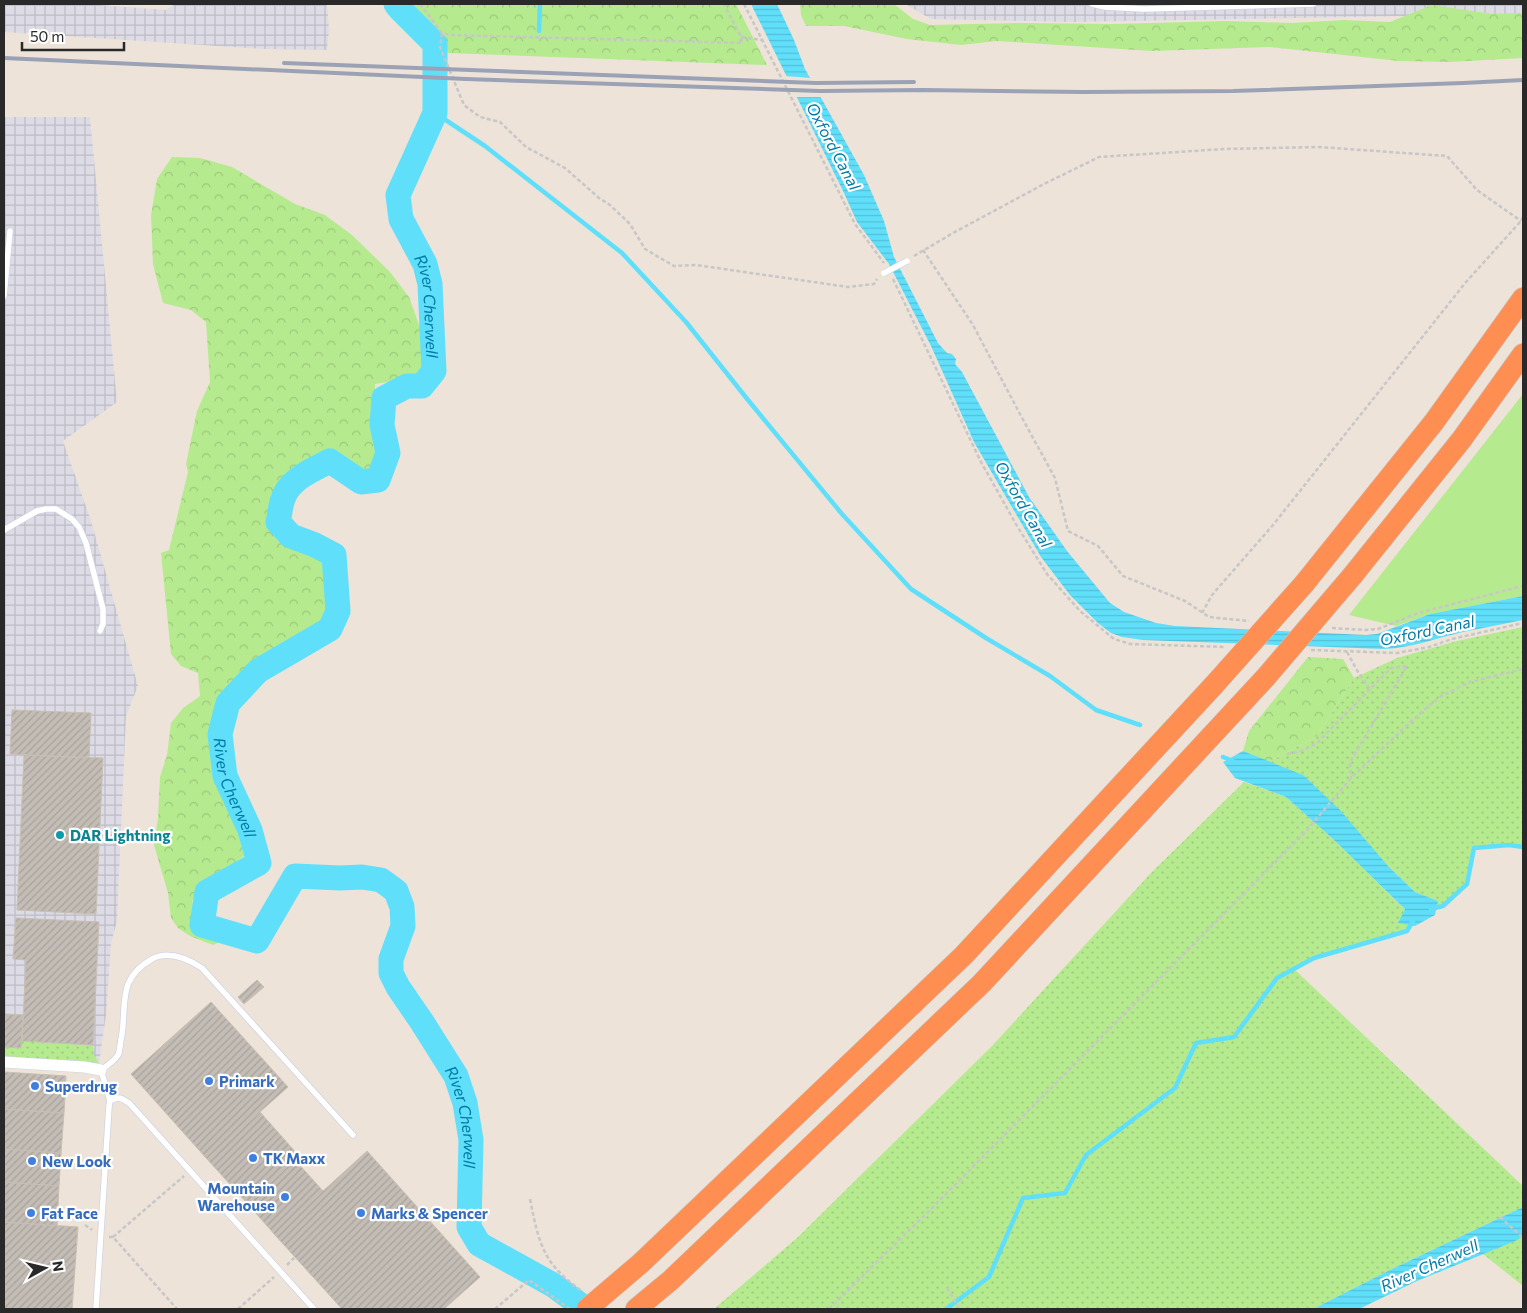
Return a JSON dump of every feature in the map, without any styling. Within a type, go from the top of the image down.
[{"type":"highway","points":[[587,1302],[641,1263],[964,955],[1304,584],[1434,422],[1523,298]]},
{"type":"highway","points":[[636,1309],[671,1280],[982,982],[1266,677],[1352,575],[1462,438],[1523,354]]},
{"type":"street","points":[[4,1062],[101,1070]]},
{"type":"lane","points":[[1092,4],[1105,7],[1144,9],[1313,4]]},
{"type":"lane","points":[[4,296],[10,231]]},
{"type":"lane","points":[[887,273],[907,261]]},
{"type":"lane","points":[[4,530],[37,510],[56,509],[72,519],[79,527],[86,543],[103,609],[104,617],[100,632]]},
{"type":"lane","points":[[96,1309],[110,1100],[101,1070],[111,1063],[118,1054],[122,1035],[124,995],[130,979],[143,964],[156,957],[173,955],[187,958],[202,968],[352,1136]]},
{"type":"lane","points":[[110,1100],[121,1097],[130,1104],[314,1309]]},
{"type":"path","points":[[420,4],[442,33],[461,36],[742,44],[741,37],[724,4]]},
{"type":"path","points":[[744,4],[855,224],[885,264]]},
{"type":"path","points":[[442,33],[440,47],[464,105],[480,117],[500,122],[526,146],[565,168],[630,224],[645,249],[674,266],[696,265],[848,288],[874,284],[880,275],[887,273],[981,462],[1017,526],[1047,574],[1080,612],[1114,639],[1130,644],[1231,647]]},
{"type":"path","points":[[741,37],[762,40]]},
{"type":"path","points":[[907,261],[977,219],[1099,157],[1224,149],[1319,147],[1447,156],[1477,190],[1521,221]]},
{"type":"path","points":[[1202,613],[1212,595],[1274,525],[1466,282],[1523,217]]},
{"type":"path","points":[[923,250],[973,325],[1020,416],[1055,478],[1068,531],[1098,546],[1123,576],[1185,601],[1209,618],[1257,622]]},
{"type":"path","points":[[1325,627],[1364,630],[1378,629],[1418,612],[1523,586]]},
{"type":"path","points":[[1308,650],[1398,653],[1523,624]]},
{"type":"path","points":[[1347,651],[1370,689]]},
{"type":"path","points":[[1287,754],[1302,751],[1317,743],[1391,668],[1407,666],[1350,762],[1351,778]]},
{"type":"path","points":[[829,1309],[939,1201],[1307,830],[1351,778],[1418,715],[1441,696],[1470,682],[1523,669]]},
{"type":"path","points":[[113,1237],[190,1171]]},
{"type":"path","points":[[530,1199],[538,1237],[551,1265],[587,1302]]},
{"type":"path","points":[[1500,1217],[1523,1238]]},
{"type":"path","points":[[85,1225],[101,1236],[113,1237],[178,1309]]},
{"type":"path","points":[[238,1309],[295,1257]]},
{"type":"path","points":[[495,1309],[530,1280],[570,1309]]},
{"type":"path","points":[[947,1288],[960,1309]]},
{"type":"shaded area","points":[[4,4],[86,4],[166,10],[175,4],[327,4],[329,30],[327,50],[264,49],[4,32]]},
{"type":"shaded area","points":[[905,4],[1523,4],[1523,29],[1408,16],[1070,22],[931,19]]},
{"type":"shaded area","points":[[4,117],[90,117],[117,402],[63,441],[91,521],[138,686],[126,716],[117,921],[111,943],[106,1015],[99,1063],[4,1058]]},
{"type":"green space","points":[[412,4],[736,4],[767,65],[448,53]]},
{"type":"green space","points":[[800,4],[894,4],[913,19],[930,25],[1226,21],[1292,23],[1344,20],[1390,22],[1432,5],[1493,14],[1522,13],[1523,58],[1449,62],[1399,61],[1269,47],[1152,51],[997,41],[961,45],[907,39],[844,26],[806,26],[801,15]]},
{"type":"green space","points":[[172,157],[200,158],[232,167],[295,204],[325,215],[352,235],[390,272],[409,297],[422,333],[423,372],[400,380],[375,384],[376,429],[381,454],[377,464],[362,476],[353,470],[338,451],[316,461],[293,478],[277,501],[275,512],[280,530],[292,540],[328,559],[332,573],[327,611],[318,628],[286,641],[248,666],[224,702],[213,744],[217,769],[228,805],[236,818],[242,835],[244,856],[204,884],[192,901],[201,930],[224,940],[213,945],[190,936],[178,928],[171,918],[168,893],[154,845],[158,818],[160,777],[167,755],[171,723],[183,708],[200,696],[198,673],[181,666],[171,654],[161,553],[169,550],[188,472],[186,464],[197,411],[210,382],[206,322],[191,310],[163,303],[153,264],[151,215],[157,179]]},
{"type":"green space","points":[[1523,394],[1523,596],[1430,614],[1396,626],[1349,615]]},
{"type":"green space","points":[[1523,627],[1523,847],[1509,845],[1474,848],[1467,884],[1443,906],[1436,907],[1438,901],[1415,892],[1388,866],[1268,762],[1317,736],[1354,678],[1397,658],[1457,641]]},
{"type":"green space","points":[[1308,657],[1343,659],[1354,678],[1317,736],[1268,762],[1243,751],[1249,731]]},
{"type":"green space","points":[[1244,782],[1286,797],[1333,839],[1405,909],[1399,923],[1411,925],[1407,931],[1314,958],[1294,969],[1523,1186],[1523,1207],[1313,1309],[714,1309],[797,1238],[992,1046],[1151,873]]},
{"type":"green space","points":[[22,1041],[93,1045],[94,1055],[99,1063],[4,1058],[4,1047],[21,1048]]},
{"type":"green space","points":[[1523,1237],[1523,1286],[1483,1254]]},
{"type":"water","name":"Oxford Canal","points":[[751,4],[777,4],[805,69],[864,175],[884,221],[894,257],[938,343],[956,359],[955,364],[962,372],[1029,497],[1067,551],[1110,603],[1124,612],[1156,623],[1175,626],[1366,635],[1377,634],[1430,614],[1523,596],[1523,620],[1463,632],[1414,645],[1384,649],[1143,640],[1122,637],[1111,633],[1098,623],[1070,595],[1041,557],[974,442],[931,346],[889,264],[857,222]]},
{"type":"water","points":[[1243,751],[1303,775],[1340,810],[1388,866],[1415,892],[1438,901],[1435,915],[1415,926],[1398,923],[1405,909],[1333,839],[1286,797],[1235,778],[1223,762]]},
{"type":"water","points":[[1523,1207],[1523,1237],[1513,1242],[1417,1281],[1359,1309],[1313,1309],[1394,1268]]},
{"type":"pier","points":[[784,76],[813,78],[823,97],[794,97]]},
{"type":"building","points":[[12,710],[91,713],[89,758],[10,754]]},
{"type":"building","name":"DAR Lightning","points":[[24,755],[103,758],[96,914],[17,910]]},
{"type":"building","points":[[16,918],[99,922],[93,1045],[22,1041],[26,960],[13,959]]},
{"type":"building","points":[[257,980],[264,987],[244,1004],[238,997]]},
{"type":"building","name":"Primark","points":[[211,1002],[288,1087],[207,1159],[131,1074]]},
{"type":"building","points":[[4,1014],[23,1015],[21,1048],[4,1047]]},
{"type":"building","name":"Superdrug","points":[[4,1072],[66,1076],[64,1113],[4,1109]]},
{"type":"building","points":[[4,1109],[64,1113],[61,1153],[4,1149]]},
{"type":"building","name":"TK Maxx","points":[[260,1112],[299,1156],[247,1203],[207,1159]]},
{"type":"building","name":"New Look","points":[[4,1149],[61,1153],[59,1186],[4,1182]]},
{"type":"building","name":"Marks & Spencer","points":[[367,1151],[480,1277],[444,1309],[342,1309],[275,1235]]},
{"type":"building","name":"Mountain Warehouse","points":[[295,1160],[323,1191],[275,1235],[247,1203]]},
{"type":"building","name":"Fat Face","points":[[4,1182],[59,1186],[57,1226],[4,1222]]},
{"type":"building","points":[[4,1222],[78,1227],[72,1309],[4,1309]]},
{"type":"waterway","name":"River Cherwell","points":[[396,4],[435,44],[435,113],[398,195],[401,219],[425,264],[430,284],[434,371],[422,386],[407,386],[384,398],[382,425],[388,453],[378,480],[361,482],[330,461],[301,477],[285,494],[278,522],[291,536],[334,555],[338,611],[330,629],[258,671],[228,703],[220,734],[225,776],[250,830],[259,863],[207,892],[202,925],[257,941],[295,876],[362,877],[381,880],[396,891],[402,907],[403,926],[391,959],[391,973],[398,987],[456,1076],[465,1103],[471,1140],[469,1227],[479,1244],[553,1285],[586,1309]]},
{"type":"waterway","points":[[539,31],[540,4]]},
{"type":"waterway","points":[[435,113],[485,146],[622,253],[686,322],[842,514],[911,589],[986,638],[1050,676],[1096,710],[1140,725]]},
{"type":"waterway","points":[[1223,757],[1233,761]]},
{"type":"waterway","points":[[1431,909],[1443,906],[1467,884],[1474,848],[1509,845],[1523,847]]},
{"type":"waterway","points":[[946,1309],[989,1277],[1023,1198],[1065,1193],[1086,1155],[1175,1088],[1196,1043],[1234,1037],[1277,978],[1314,958],[1407,931],[1414,919]]},
{"type":"railway","points":[[4,58],[466,79],[820,91],[1233,91],[1523,80]]},
{"type":"railway","points":[[284,63],[816,83],[914,82]]},
{"type":"place","name":"DAR Lightning","points":[[60,835]]},
{"type":"place","name":"Primark","points":[[209,1081]]},
{"type":"place","name":"Superdrug","points":[[35,1086]]},
{"type":"place","name":"TK Maxx","points":[[253,1158]]},
{"type":"place","name":"New Look","points":[[32,1161]]},
{"type":"place","name":"Mountain Warehouse","points":[[285,1197]]},
{"type":"place","name":"Fat Face","points":[[31,1213]]},
{"type":"place","name":"Marks & Spencer","points":[[361,1213]]}]
